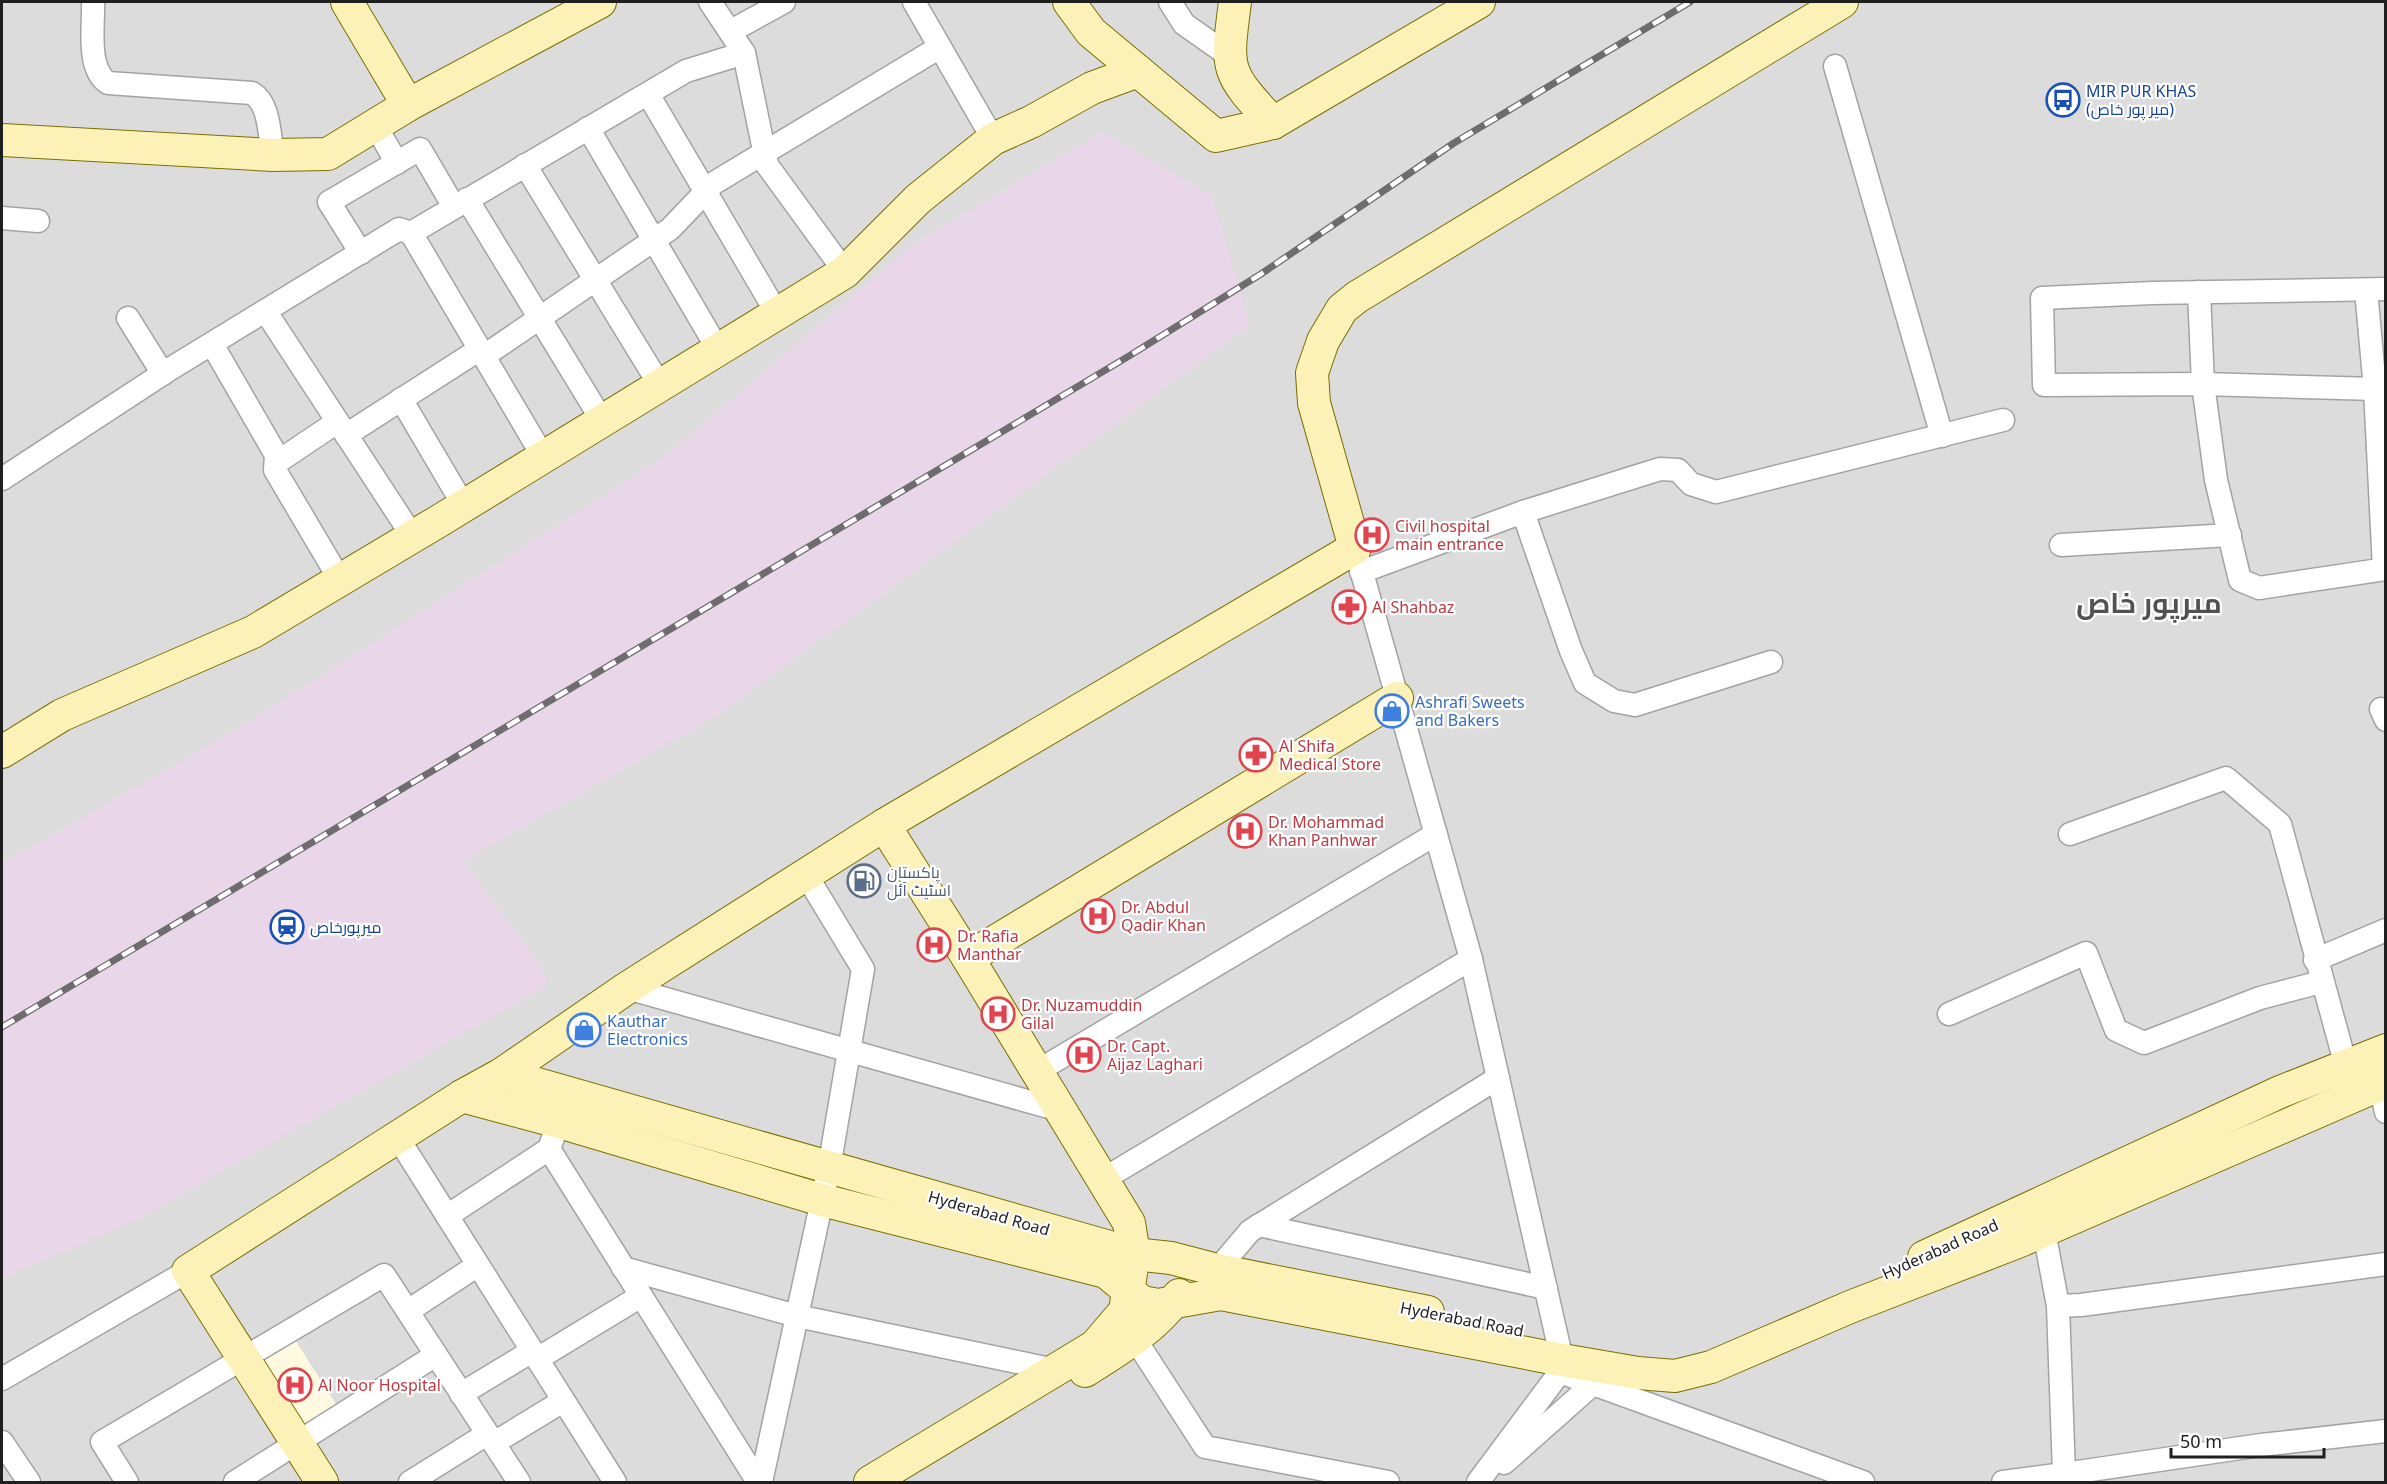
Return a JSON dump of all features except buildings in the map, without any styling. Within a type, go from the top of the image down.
[{"type":"main road","points":[[347,2],[408,105]]},
{"type":"main road","points":[[2,140],[273,154],[328,154],[408,105],[600,2]]},
{"type":"main road","points":[[1068,2],[1091,32],[1216,135],[1273,123],[1470,4]]},
{"type":"main road","points":[[1234,2],[1228,56],[1239,84],[1273,123]]},
{"type":"main road","points":[[322,1482],[188,1271],[462,1096],[502,1074],[627,988],[805,873],[884,825],[1358,560],[1314,403],[1312,373],[1323,341],[1342,309],[1357,297],[1842,2]]},
{"type":"main road","points":[[2,752],[62,715],[253,632],[464,506],[778,315],[844,272],[918,200],[993,140],[1092,88],[1138,71]]},
{"type":"main road","points":[[968,958],[1397,698]]},
{"type":"main road","points":[[870,1482],[1095,1346],[1125,1311],[1134,1254],[1129,1223],[968,958],[884,825]]},
{"type":"main road","name":"Hyderabad Road","points":[[502,1074],[1134,1254],[1171,1258],[1560,1357],[1637,1356],[1675,1359],[1708,1351],[1980,1232],[2280,1092],[2385,1050]]},
{"type":"main road","name":"Hyderabad Road","points":[[462,1096],[554,1136],[822,1200],[1106,1272],[1142,1302],[1158,1305],[1221,1294],[1638,1373],[1675,1376],[1711,1368],[1850,1307],[2384,1093]]},
{"type":"main road","points":[[908,1482],[1136,1339],[1183,1290],[1185,1273],[1179,1261]]},
{"type":"street","points":[[93,2],[95,64],[99,76],[108,82],[252,93],[260,98],[264,107],[273,154]]},
{"type":"street","points":[[710,2],[744,53],[767,165],[844,272]]},
{"type":"street","points":[[731,31],[784,2]]},
{"type":"street","points":[[914,2],[993,140]]},
{"type":"street","points":[[1170,2],[1184,24],[1228,56]]},
{"type":"street","points":[[276,463],[401,399],[539,318],[670,229],[714,183],[940,47]]},
{"type":"street","points":[[411,233],[686,72],[744,53]]},
{"type":"street","points":[[1835,66],[1942,436]]},
{"type":"street","points":[[648,94],[704,193],[778,315]]},
{"type":"street","points":[[375,125],[397,163]]},
{"type":"street","points":[[588,128],[652,242],[719,351]]},
{"type":"street","points":[[361,254],[329,202],[420,149],[539,318],[603,422]]},
{"type":"street","points":[[525,165],[661,387]]},
{"type":"street","points":[[2,218],[38,221]]},
{"type":"street","points":[[2,479],[163,374],[399,229],[411,233],[544,458]]},
{"type":"street","points":[[2199,292],[2203,384],[2216,480],[2240,580],[2249,586],[2259,588],[2385,569],[2375,389],[2376,290],[2199,292],[2042,298],[2044,385],[2203,384],[2375,389]]},
{"type":"street","points":[[266,312],[412,537]]},
{"type":"street","points":[[128,318],[163,374]]},
{"type":"street","points":[[212,344],[276,455],[275,470],[340,580]]},
{"type":"street","points":[[401,399],[464,506]]},
{"type":"street","points":[[1863,1482],[1593,1384],[1560,1357],[1471,959],[1358,560],[1524,512],[1660,469],[1678,470],[1691,484],[1716,492],[2004,420]]},
{"type":"street","points":[[1524,512],[1571,651],[1585,683],[1599,693],[1614,701],[1635,705],[1771,662]]},
{"type":"street","points":[[2061,545],[2230,535]]},
{"type":"street","points":[[2070,834],[2226,778],[2280,824],[2315,960],[2346,1066]]},
{"type":"street","points":[[1036,1072],[1436,834]]},
{"type":"street","points":[[760,1482],[829,1168],[863,969],[805,873]]},
{"type":"street","points":[[2315,960],[2385,930]]},
{"type":"street","points":[[1949,1014],[2086,953],[2116,1030],[2145,1044],[2260,998],[2321,982]]},
{"type":"street","points":[[1102,1180],[1471,959]]},
{"type":"street","points":[[627,988],[1059,1110]]},
{"type":"street","points":[[1217,1270],[1250,1231],[1498,1078]]},
{"type":"street","points":[[447,1216],[554,1136],[623,1268],[760,1482]]},
{"type":"street","points":[[398,1138],[615,1482]]},
{"type":"street","points":[[1259,1225],[1546,1288]]},
{"type":"street","points":[[2044,1231],[2058,1306],[2066,1478]]},
{"type":"street","points":[[2058,1306],[2081,1305],[2385,1264]]},
{"type":"street","points":[[408,1311],[478,1265]]},
{"type":"street","points":[[623,1268],[797,1316],[1055,1370]]},
{"type":"street","points":[[2,1379],[188,1271]]},
{"type":"street","points":[[127,1482],[102,1442],[384,1275],[519,1482]]},
{"type":"street","points":[[461,1394],[641,1296]]},
{"type":"street","points":[[1136,1339],[1205,1447],[1388,1482]]},
{"type":"street","points":[[235,1482],[436,1355]]},
{"type":"street","points":[[1478,1482],[1560,1357]]},
{"type":"street","points":[[1483,1482],[1593,1384]]},
{"type":"street","points":[[410,1482],[563,1401]]},
{"type":"street","points":[[2014,1482],[2066,1478],[2261,1445],[2385,1431]]},
{"type":"street","points":[[2,1442],[29,1482]]},
{"type":"shaded area","points":[[2,2],[2385,2],[2385,1482],[2,1482]]},
{"type":"shaded area","points":[[1102,132],[1212,196],[1250,325],[716,716],[463,861],[546,974],[547,985],[136,1220],[2,1278],[2,864],[239,728],[663,458],[916,243]]},
{"type":"shaded area","name":"Al Noor Hospital","points":[[292,1335],[339,1409],[298,1434],[251,1360]]},
{"type":"railway","points":[[2,1027],[1129,356],[1261,274],[1454,143],[1690,2]]},
{"type":"place","name":"MIR PUR KHAS (میر پور خاص)","points":[[2063,100]]},
{"type":"place","name":"Civil hospital main entrance","points":[[1372,535]]},
{"type":"place","name":"Al Shahbaz","points":[[1349,607]]},
{"type":"place","name":"Ashrafi Sweets and Bakers","points":[[1392,711]]},
{"type":"place","name":"Al Shifa Medical Store","points":[[1256,755]]},
{"type":"place","name":"Dr. Mohammad Khan Panhwar","points":[[1245,831]]},
{"type":"place","name":"پاکستان اسٹیٹ آئل","points":[[864,881]]},
{"type":"place","name":"Dr. Abdul Qadir Khan","points":[[1098,916]]},
{"type":"place","name":"ميرپورخاص","points":[[287,927]]},
{"type":"place","name":"Dr. Rafia Manthar","points":[[934,945]]},
{"type":"place","name":"Dr. Nuzamuddin Gilal","points":[[998,1014]]},
{"type":"place","name":"Kauthar Electronics","points":[[584,1030]]},
{"type":"place","name":"Dr. Capt. Aijaz Laghari","points":[[1084,1055]]},
{"type":"place","name":"Al Noor Hospital","points":[[295,1385]]},
{"type":"district","name":"میرپور خاص","points":[[2149,602]]}]
